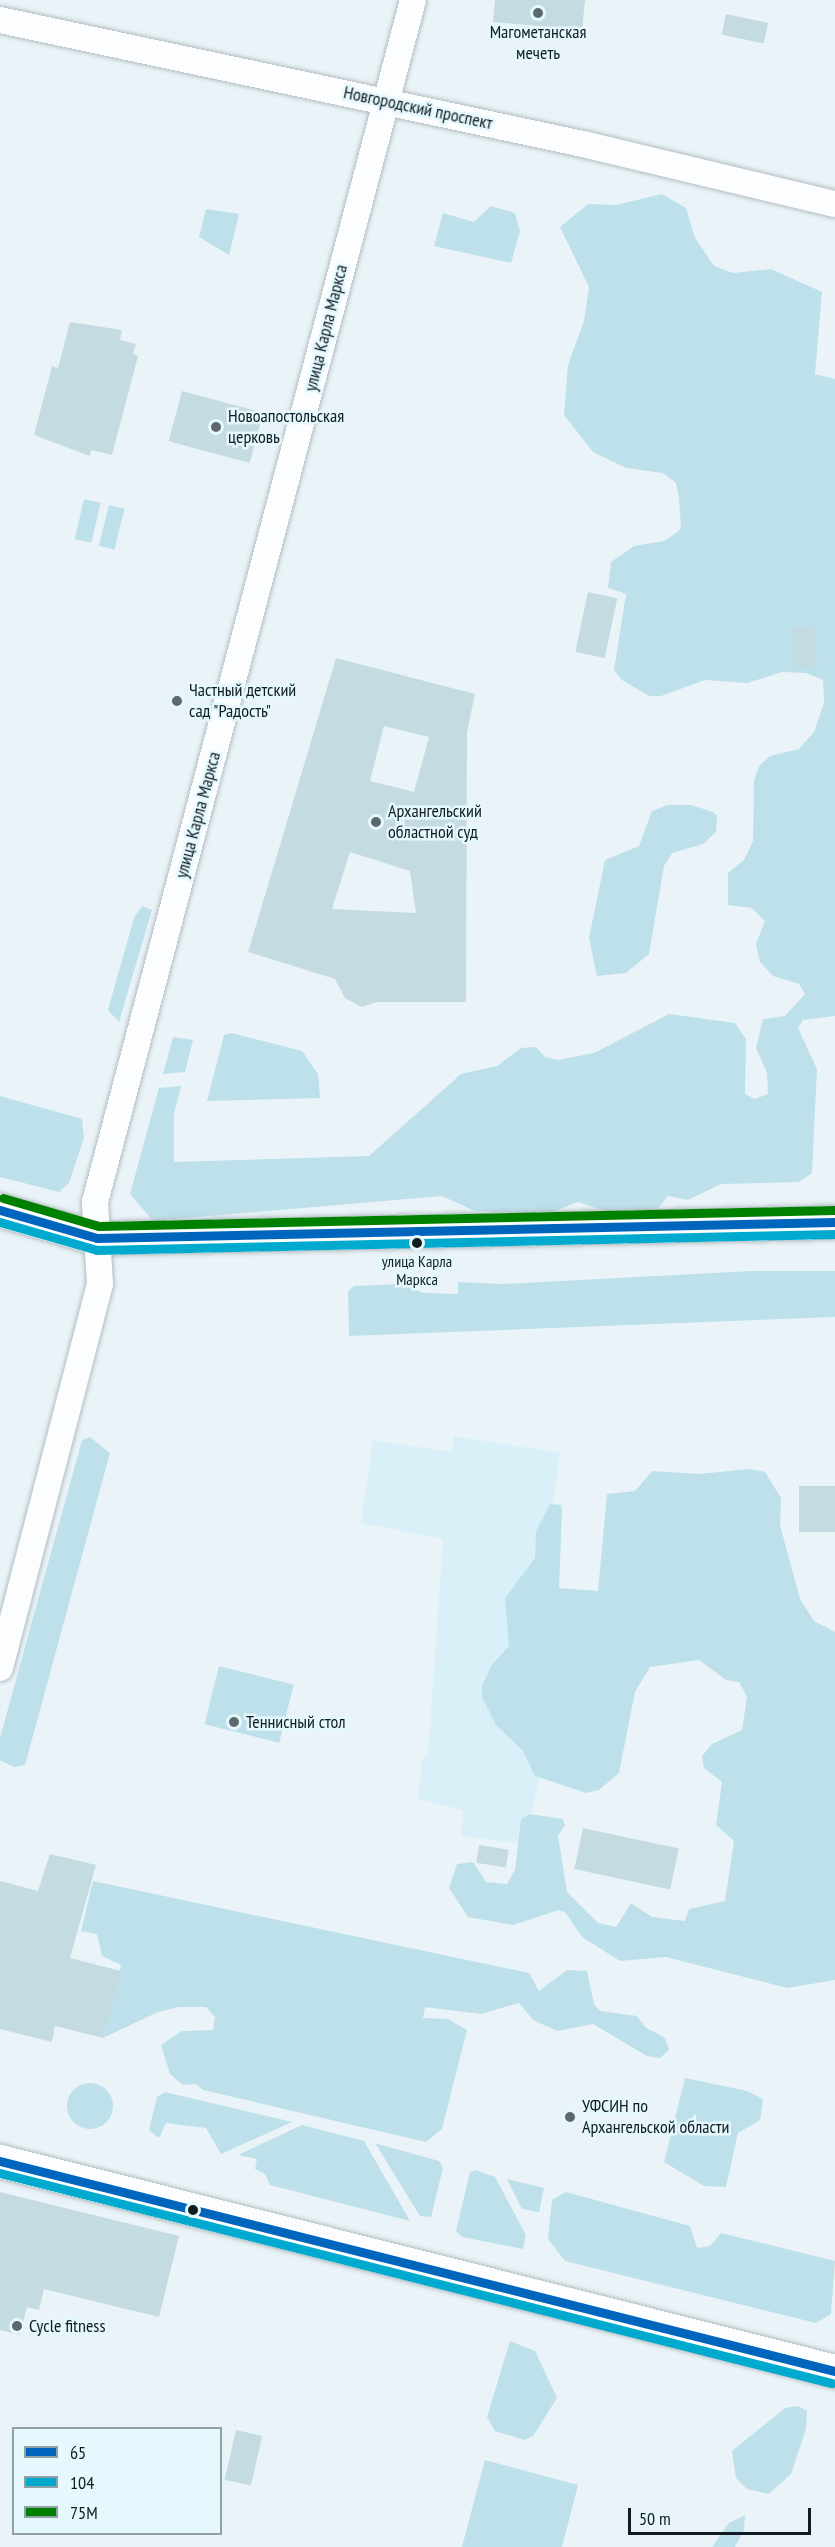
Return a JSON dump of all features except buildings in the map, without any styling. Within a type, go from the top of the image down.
[{"type":"main road","points":[[0,1210],[97,1238],[835,1222]]},
{"type":"main road","points":[[0,2161],[835,2371]]},
{"type":"street","name":"улица Карла Маркса","points":[[0,1668],[100,1284],[95,1202],[413,0]]},
{"type":"street","name":"Новгородский проспект","points":[[0,20],[387,101],[835,204]]},
{"type":"shaded area","points":[[662,194],[686,208],[695,238],[714,266],[733,273],[771,269],[822,292],[815,374],[835,379],[835,1016],[803,1020],[798,1028],[817,1069],[812,1173],[799,1182],[721,1184],[688,1200],[668,1196],[656,1211],[605,1211],[578,1202],[550,1213],[475,1211],[442,1196],[153,1221],[130,1194],[159,1088],[181,1086],[174,1114],[174,1162],[369,1156],[461,1074],[497,1066],[521,1048],[536,1047],[545,1057],[558,1060],[594,1053],[669,1014],[735,1023],[746,1039],[745,1094],[755,1099],[768,1094],[767,1073],[756,1048],[763,1019],[785,1016],[805,994],[799,984],[773,976],[760,962],[756,944],[765,921],[752,908],[728,905],[728,873],[744,860],[753,841],[754,781],[759,766],[770,756],[799,749],[814,732],[824,703],[823,680],[806,673],[782,672],[748,683],[705,680],[661,696],[649,696],[622,680],[614,670],[626,594],[608,588],[611,562],[634,546],[664,541],[681,528],[676,483],[663,473],[626,468],[593,452],[564,415],[568,365],[584,321],[589,287],[560,227],[588,204],[616,205]]},
{"type":"shaded area","points":[[491,206],[515,213],[520,231],[511,263],[434,246],[443,213],[474,222]]},
{"type":"shaded area","points":[[206,209],[239,214],[229,255],[199,237]]},
{"type":"shaded area","points":[[84,499],[101,503],[91,543],[75,539]]},
{"type":"shaded area","points":[[109,505],[125,509],[114,550],[99,546]]},
{"type":"shaded area","points":[[667,805],[691,805],[713,812],[717,816],[716,832],[703,844],[672,853],[664,866],[649,954],[626,973],[597,976],[589,938],[605,860],[639,846],[652,811]]},
{"type":"shaded area","points":[[142,906],[152,910],[119,1022],[108,1010],[134,918]]},
{"type":"shaded area","points":[[231,1033],[302,1051],[318,1074],[320,1098],[207,1101],[224,1035]]},
{"type":"shaded area","points":[[173,1037],[193,1040],[185,1072],[163,1074]]},
{"type":"shaded area","points":[[0,1096],[82,1119],[84,1138],[69,1183],[59,1192],[0,1177]]},
{"type":"shaded area","points":[[752,1271],[835,1271],[835,1317],[349,1336],[348,1291],[354,1286],[402,1284],[424,1293],[458,1294],[458,1282],[501,1284]]},
{"type":"shaded area","points":[[454,1436],[560,1453],[519,1743],[541,1774],[523,1844],[461,1836],[463,1810],[418,1799],[422,1760],[428,1754],[443,1539],[361,1523],[373,1440],[452,1452]]},
{"type":"shaded area","points":[[90,1437],[110,1453],[25,1765],[14,1767],[0,1760],[0,1738],[82,1440]]},
{"type":"shaded area","points":[[749,1469],[765,1472],[781,1498],[780,1525],[800,1599],[814,1621],[835,1632],[835,1980],[787,1988],[666,1957],[620,1961],[582,1937],[565,1912],[559,1910],[513,1925],[468,1917],[449,1888],[457,1864],[473,1862],[486,1882],[507,1884],[515,1870],[521,1819],[530,1814],[563,1819],[565,1825],[558,1836],[567,1892],[598,1923],[616,1927],[631,1903],[652,1917],[685,1921],[689,1909],[725,1901],[734,1841],[716,1825],[722,1782],[704,1768],[702,1756],[712,1744],[742,1730],[747,1697],[739,1682],[726,1680],[699,1660],[650,1667],[635,1692],[619,1773],[599,1790],[586,1793],[535,1776],[523,1751],[496,1725],[482,1697],[482,1686],[491,1666],[509,1646],[505,1598],[535,1558],[536,1531],[550,1504],[561,1505],[562,1511],[559,1588],[598,1591],[607,1494],[635,1491],[652,1471],[699,1474]]},
{"type":"shaded area","points":[[219,1666],[294,1685],[279,1743],[204,1724]]},
{"type":"shaded area","points":[[93,1881],[529,1973],[539,1991],[567,1970],[587,1971],[594,2004],[600,2011],[637,2016],[645,2027],[665,2038],[669,2050],[660,2058],[647,2056],[593,2024],[557,2031],[533,2020],[519,2003],[481,2014],[425,2007],[423,2018],[448,2019],[467,2030],[442,2129],[426,2142],[203,2090],[196,2084],[183,2085],[170,2074],[161,2045],[182,2031],[213,2030],[215,2017],[206,2007],[179,2007],[158,2012],[103,2038],[121,1965],[102,1956],[97,1934],[81,1931]]},
{"type":"shaded area","points":[[685,2078],[747,2091],[763,2099],[760,2120],[738,2133],[726,2187],[704,2186],[664,2162]]},
{"type":"shaded area","points":[[90,2083],[106,2090],[113,2106],[106,2122],[90,2129],[74,2122],[67,2106],[74,2090]]},
{"type":"shaded area","points":[[165,2092],[292,2122],[221,2154],[206,2128],[166,2123],[159,2138],[149,2130],[157,2097]]},
{"type":"shaded area","points":[[302,2125],[364,2141],[410,2221],[270,2185],[265,2174],[255,2169],[257,2159],[238,2155]]},
{"type":"shaded area","points":[[375,2143],[439,2161],[443,2168],[431,2217],[420,2216]]},
{"type":"shaded area","points":[[476,2170],[495,2177],[526,2235],[523,2249],[462,2237],[456,2231],[470,2172]]},
{"type":"shaded area","points":[[507,2179],[544,2188],[539,2212],[522,2209]]},
{"type":"shaded area","points":[[566,2192],[690,2226],[697,2248],[710,2246],[721,2233],[835,2261],[831,2314],[816,2323],[565,2261],[548,2239],[552,2200]]},
{"type":"shaded area","points":[[510,2341],[535,2351],[557,2398],[533,2436],[524,2440],[495,2431],[487,2417]]},
{"type":"shaded area","points":[[798,2406],[807,2411],[806,2429],[791,2474],[769,2494],[747,2489],[736,2478],[732,2451],[785,2408]]},
{"type":"shaded area","points":[[485,2460],[578,2485],[562,2547],[462,2547]]},
{"type":"shaded area","points":[[745,2515],[744,2530],[735,2547],[712,2547],[729,2523]]},
{"type":"transit line","name":"75М","points":[[3,1198],[99,1226],[835,1210]]},
{"type":"transit line","name":"65","points":[[0,1210],[97,1238],[835,1222]]},
{"type":"transit line","name":"104","points":[[0,1222],[97,1250],[835,1234]]},
{"type":"transit line","name":"65","points":[[0,2161],[835,2371]]},
{"type":"transit line","name":"104","points":[[0,2173],[832,2383]]},
{"type":"place","name":"Магометанская мечеть","points":[[538,13]]},
{"type":"place","name":"Новоапостольская церковь","points":[[216,427]]},
{"type":"place","name":"Частный детский сад \"Радость\"","points":[[177,701]]},
{"type":"place","name":"Архангельский областной суд","points":[[376,822]]},
{"type":"place","name":"улица Карла Маркса","points":[[417,1243]]},
{"type":"place","name":"Теннисный стол","points":[[234,1722]]},
{"type":"place","name":"УФСИН по Архангельской области","points":[[570,2117]]},
{"type":"place","name":"Cycle fitness","points":[[17,2326]]}]
